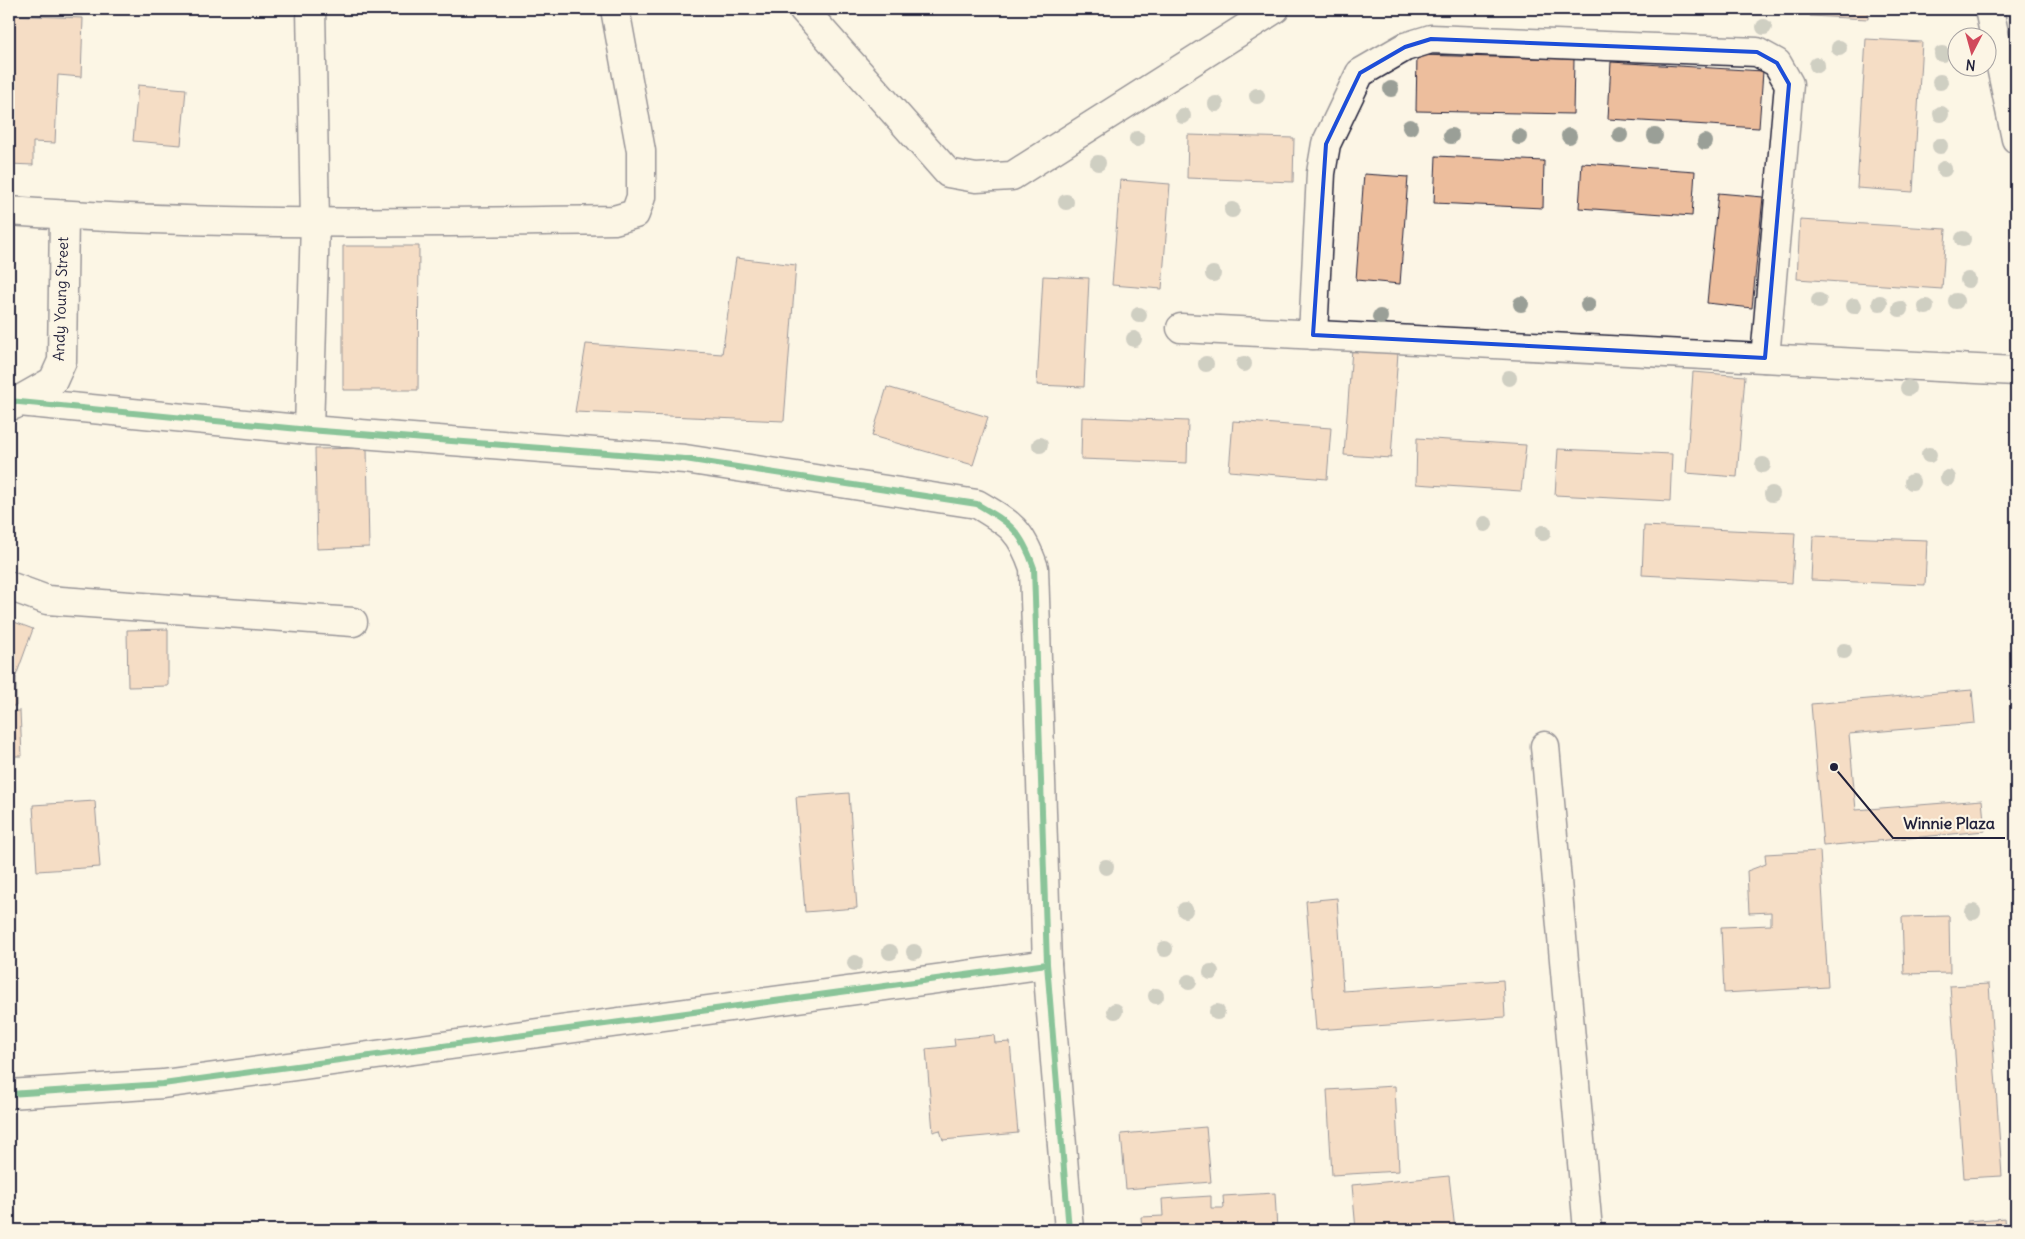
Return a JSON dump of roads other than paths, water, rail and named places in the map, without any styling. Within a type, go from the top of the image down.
[{"type":"street","points":[[309,430],[315,222],[311,9]]},
{"type":"street","points":[[9,211],[64,215],[315,222],[614,220],[634,214],[641,197],[641,151],[615,9]]},
{"type":"street","points":[[803,9],[948,173],[976,178],[1012,176],[1275,9]]},
{"type":"street","points":[[1988,9],[2016,139]]},
{"type":"street","points":[[1313,335],[1321,172],[1326,144],[1360,73],[1378,61],[1405,47],[1431,39],[1757,52],[1776,63],[1789,84],[1765,358]]},
{"type":"street","name":"Andy Young Street","points":[[11,407],[53,381],[62,361],[64,215]]},
{"type":"street","points":[[1181,328],[2016,371]]},
{"type":"street","points":[[11,407],[685,458],[977,504],[1006,521],[1026,542],[1034,568],[1047,964],[1069,1230]]},
{"type":"street","points":[[9,586],[46,600],[353,622]]},
{"type":"street","points":[[1545,746],[1588,1230]]},
{"type":"street","points":[[9,1094],[163,1084],[1047,964]]},
{"type":"place","name":"Winnie Plaza","points":[[1834,767]]}]
